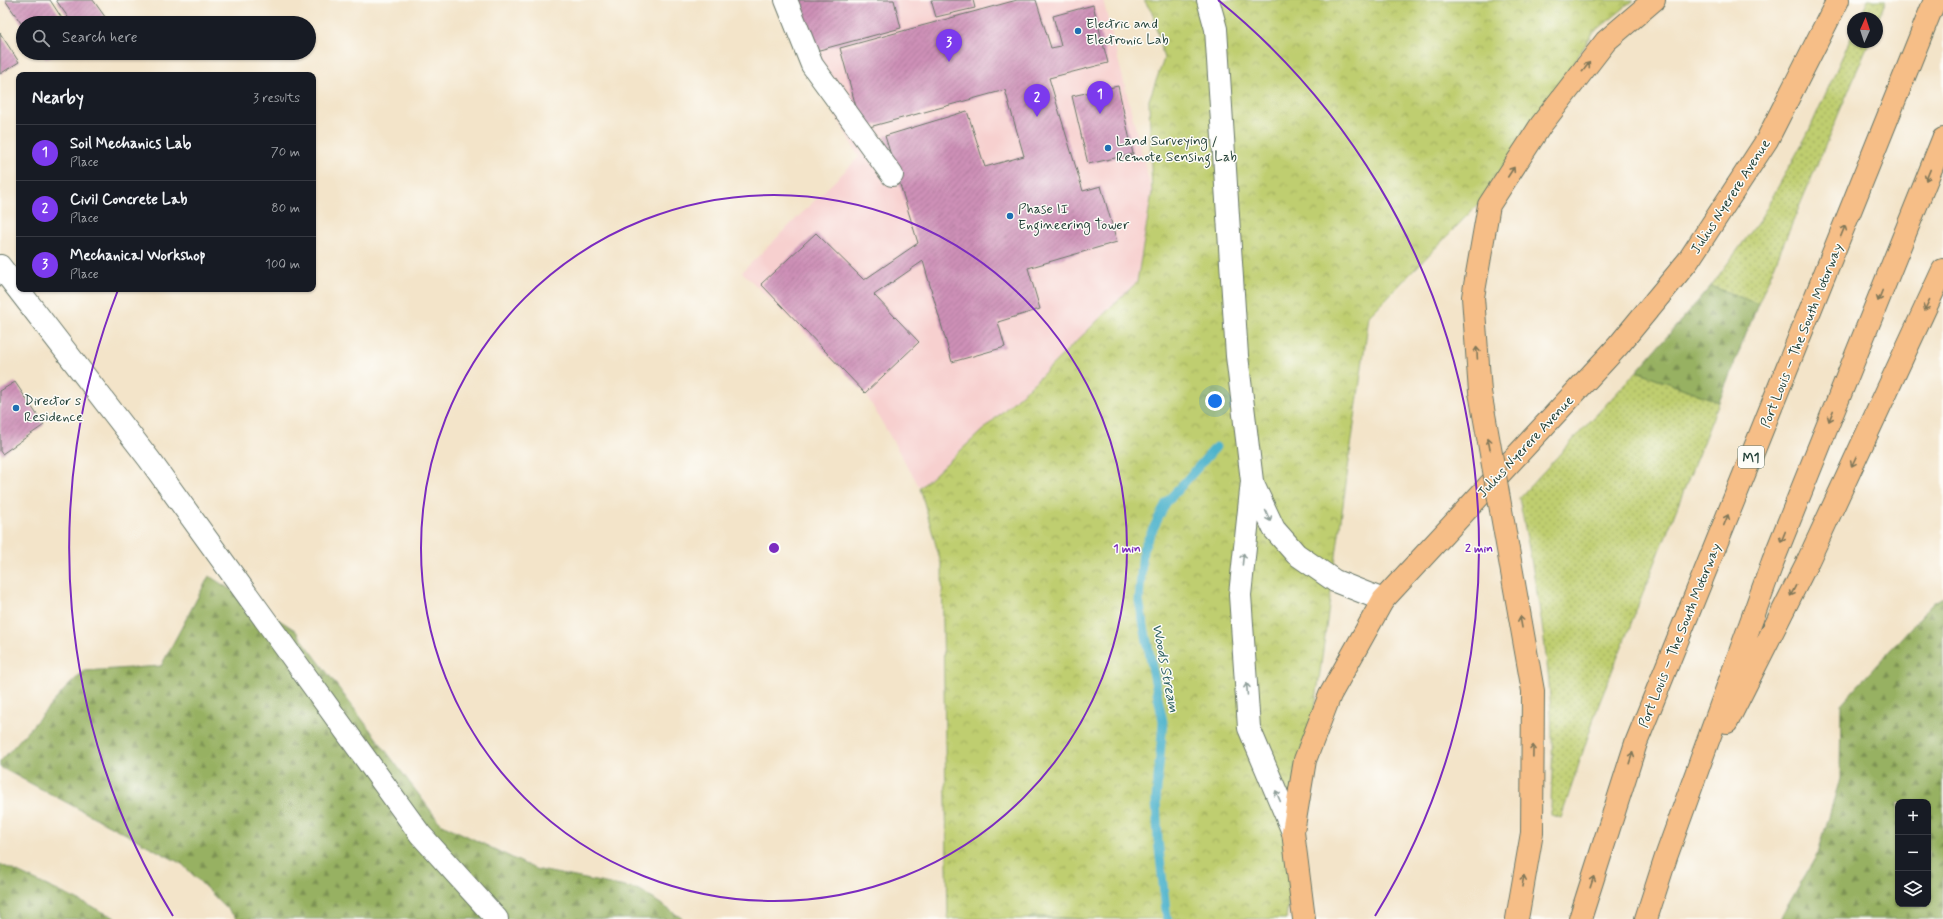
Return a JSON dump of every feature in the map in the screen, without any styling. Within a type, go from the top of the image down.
[{"type":"main road","points":[[1516,919],[1532,834],[1533,691],[1480,392],[1473,297],[1489,205],[1541,125],[1606,41],[1654,0]]},
{"type":"main road","name":"Julius Nyerere Avenue","points":[[1304,919],[1293,832],[1305,760],[1327,702],[1383,600],[1618,346],[1688,261],[1767,140],[1838,0]]},
{"type":"main road","name":"Port Louis – The South Motorway","points":[[1580,919],[1636,743],[1936,0]]},
{"type":"main road","points":[[1646,919],[1681,815],[1773,561],[1943,139]]},
{"type":"main road","points":[[1681,815],[1806,563],[1943,270]]},
{"type":"street","points":[[786,0],[812,66],[892,175]]},
{"type":"street","points":[[1208,0],[1216,30],[1237,356],[1252,481],[1240,595],[1249,728],[1293,832]]},
{"type":"street","points":[[0,266],[16,287]]},
{"type":"street","points":[[20,292],[149,459],[420,834],[497,919]]},
{"type":"street","points":[[1252,481],[1274,529],[1296,554],[1335,581],[1383,600]]},
{"type":"shaded area","points":[[772,0],[1103,0],[1152,193],[1137,282],[1038,379],[920,488],[865,393],[742,272],[859,157]]},
{"type":"green space","points":[[1144,0],[1634,0],[1593,33],[1493,189],[1369,316],[1286,919],[1083,919],[1033,916],[1028,919],[948,919],[942,567],[920,488],[1038,379],[1137,282],[1152,193],[1149,100],[1164,59],[1153,14]]},
{"type":"green space","points":[[1868,0],[1886,0],[1881,12],[1863,12]]},
{"type":"green space","points":[[1847,46],[1847,48],[1866,48],[1758,304],[1711,286],[1759,221],[1807,135]]},
{"type":"green space","points":[[1711,286],[1758,304],[1719,402],[1637,371]]},
{"type":"green space","points":[[1637,371],[1719,402],[1597,709],[1561,818],[1551,815],[1551,706],[1545,646],[1531,557],[1519,498]]},
{"type":"green space","points":[[209,576],[295,630],[440,823],[535,869],[640,890],[683,919],[237,919],[182,864],[0,767],[0,762],[66,688],[84,671],[161,666]]},
{"type":"green space","points":[[1943,597],[1943,919],[1780,919],[1818,853],[1840,779],[1841,704],[1933,603]]},
{"type":"green space","points":[[0,864],[118,919],[0,919]]},
{"type":"green space","points":[[1033,916],[1083,919],[1028,919]]},
{"type":"building","points":[[5,0],[50,0],[60,16],[16,16]]},
{"type":"building","points":[[56,0],[93,0],[104,16],[67,16]]},
{"type":"building","points":[[798,0],[894,0],[901,28],[812,52]]},
{"type":"building","points":[[931,0],[973,0],[975,8],[936,17]]},
{"type":"building","points":[[1017,0],[1036,0],[1051,48],[1061,46],[1053,16],[1093,5],[1108,63],[1049,78],[1083,191],[1101,186],[1117,242],[1028,268],[1040,309],[998,322],[1005,347],[952,362],[923,261],[874,295],[919,342],[865,393],[761,284],[816,233],[864,280],[918,243],[885,136],[967,111],[985,167],[1024,156],[1005,90],[862,129],[840,48]]},
{"type":"building","points":[[0,33],[16,57],[16,60],[19,62],[0,74]]},
{"type":"building","points":[[1118,86],[1133,154],[1088,164],[1072,96]]},
{"type":"building","name":"Director s Residence","points":[[15,382],[44,425],[2,454],[0,451],[0,391]]},
{"type":"waterway","name":"Woods Stream","points":[[1167,919],[1158,840],[1156,800],[1163,722],[1139,601],[1143,549],[1166,503],[1216,447]]},
{"type":"place","name":"Electric and Electronic Lab","points":[[1078,31]]},
{"type":"place","name":"Mechanical Workshop","points":[[949,62]]},
{"type":"place","name":"Soil Mechanics Lab","points":[[1100,114]]},
{"type":"place","name":"Civil Concrete Lab","points":[[1037,117]]},
{"type":"place","name":"Land Surveying / Remote Sensing Lab","points":[[1108,148]]},
{"type":"place","name":"Phase II Engineering Tower","points":[[1010,216]]},
{"type":"place","name":"Director s Residence","points":[[16,408]]}]
